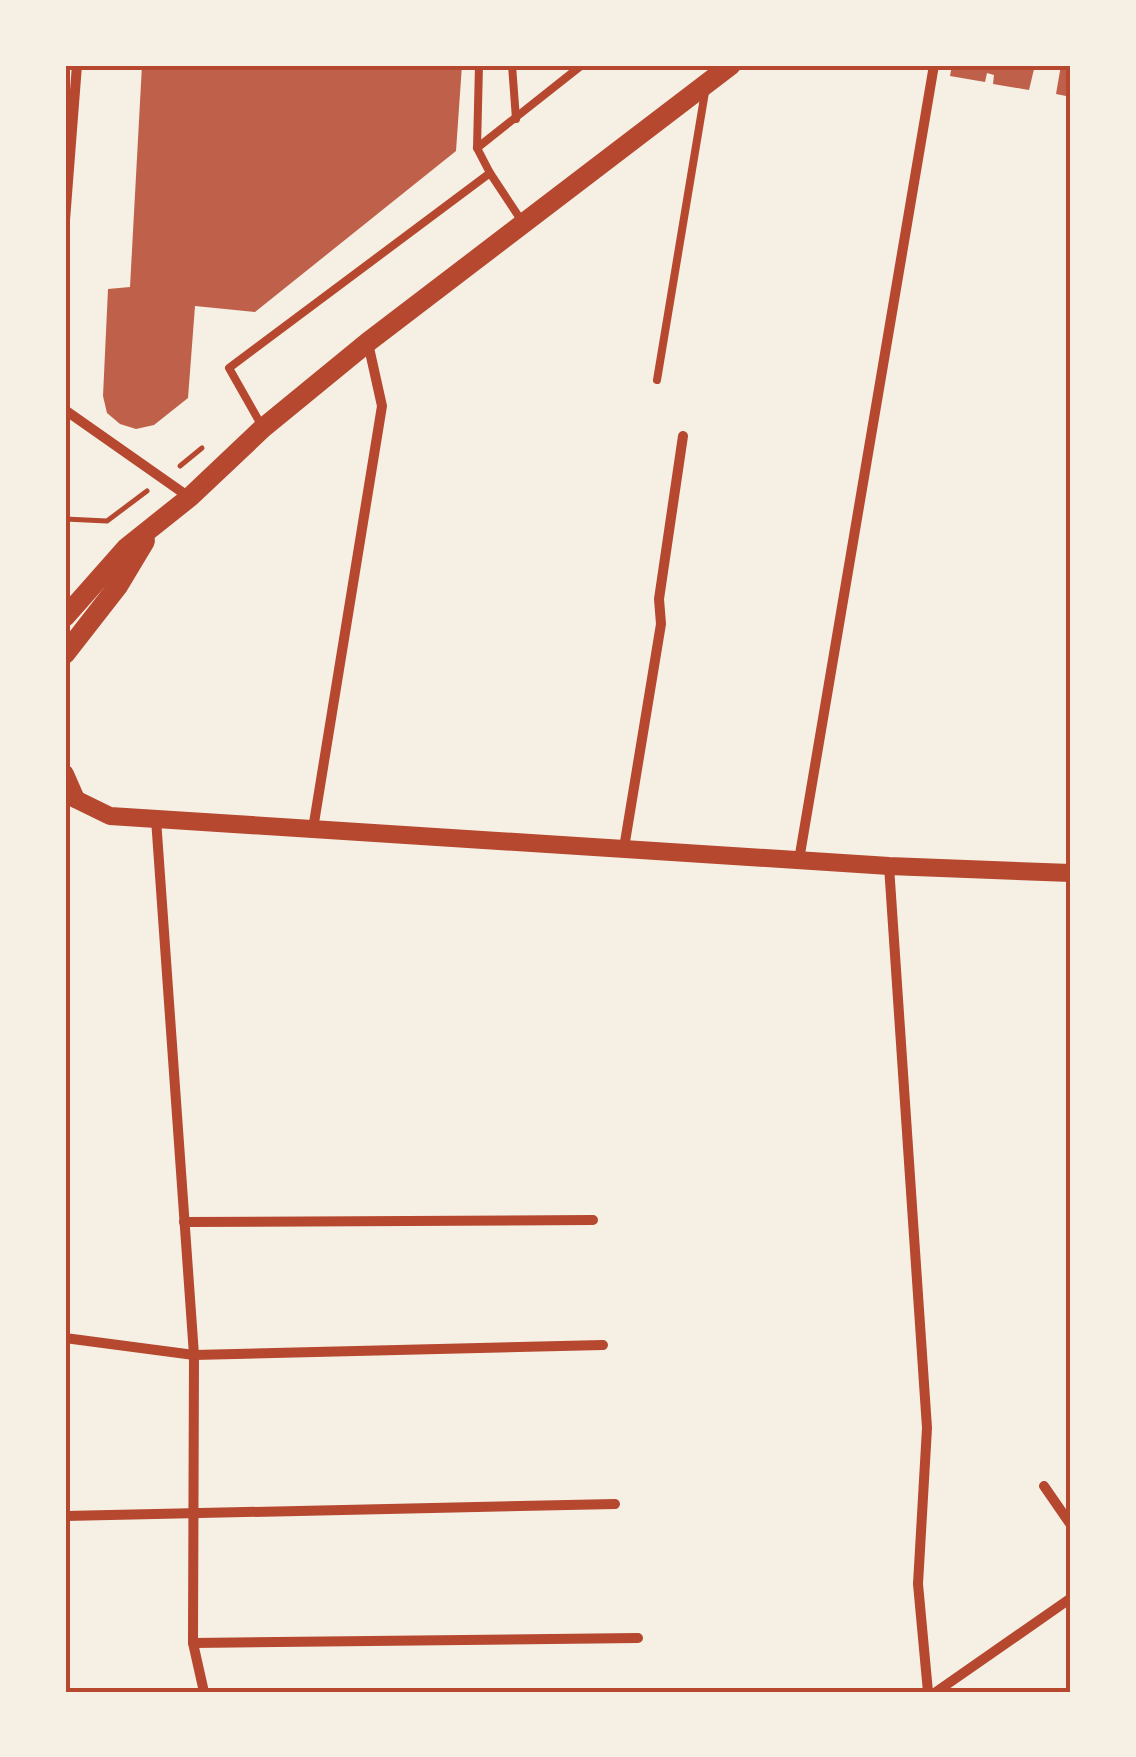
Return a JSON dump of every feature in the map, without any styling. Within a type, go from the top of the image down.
[{"type":"main road","points":[[65,617],[126,548],[190,497],[263,428],[706,75],[730,65]]},
{"type":"main road","points":[[65,654],[118,586],[151,531]]},
{"type":"street","points":[[65,220],[77,65]]},
{"type":"street","points":[[799,860],[934,65]]},
{"type":"street","points":[[313,829],[382,406],[368,342]]},
{"type":"street","points":[[65,410],[190,497]]},
{"type":"street","points":[[624,848],[661,624],[659,599],[683,436]]},
{"type":"street","points":[[65,774],[71,796],[110,816],[889,866],[1071,873]]},
{"type":"street","points":[[156,819],[194,1355],[193,1643],[204,1692]]},
{"type":"street","points":[[889,866],[927,1428],[918,1584],[928,1692]]},
{"type":"street","points":[[184,1222],[593,1220]]},
{"type":"street","points":[[65,1338],[194,1355],[603,1345]]},
{"type":"street","points":[[1044,1486],[1071,1524]]},
{"type":"street","points":[[65,1516],[615,1504]]},
{"type":"street","points":[[936,1692],[1071,1598]]},
{"type":"street","points":[[193,1643],[638,1638]]},
{"type":"lane","points":[[479,65],[476,148],[524,223]]},
{"type":"lane","points":[[512,65],[516,118]]},
{"type":"lane","points":[[476,148],[582,65]]},
{"type":"lane","points":[[657,380],[706,75]]},
{"type":"lane","points":[[263,428],[229,368],[490,173]]},
{"type":"building","points":[[142,65],[462,65],[456,151],[255,312],[195,306],[188,398],[154,425],[136,429],[120,424],[107,413],[103,396],[108,289],[130,287]]},
{"type":"building","points":[[952,65],[1035,65],[1029,90],[993,84],[994,75],[987,73],[985,82],[950,76]]},
{"type":"building","points":[[1061,65],[1071,65],[1071,97],[1056,94]]}]
